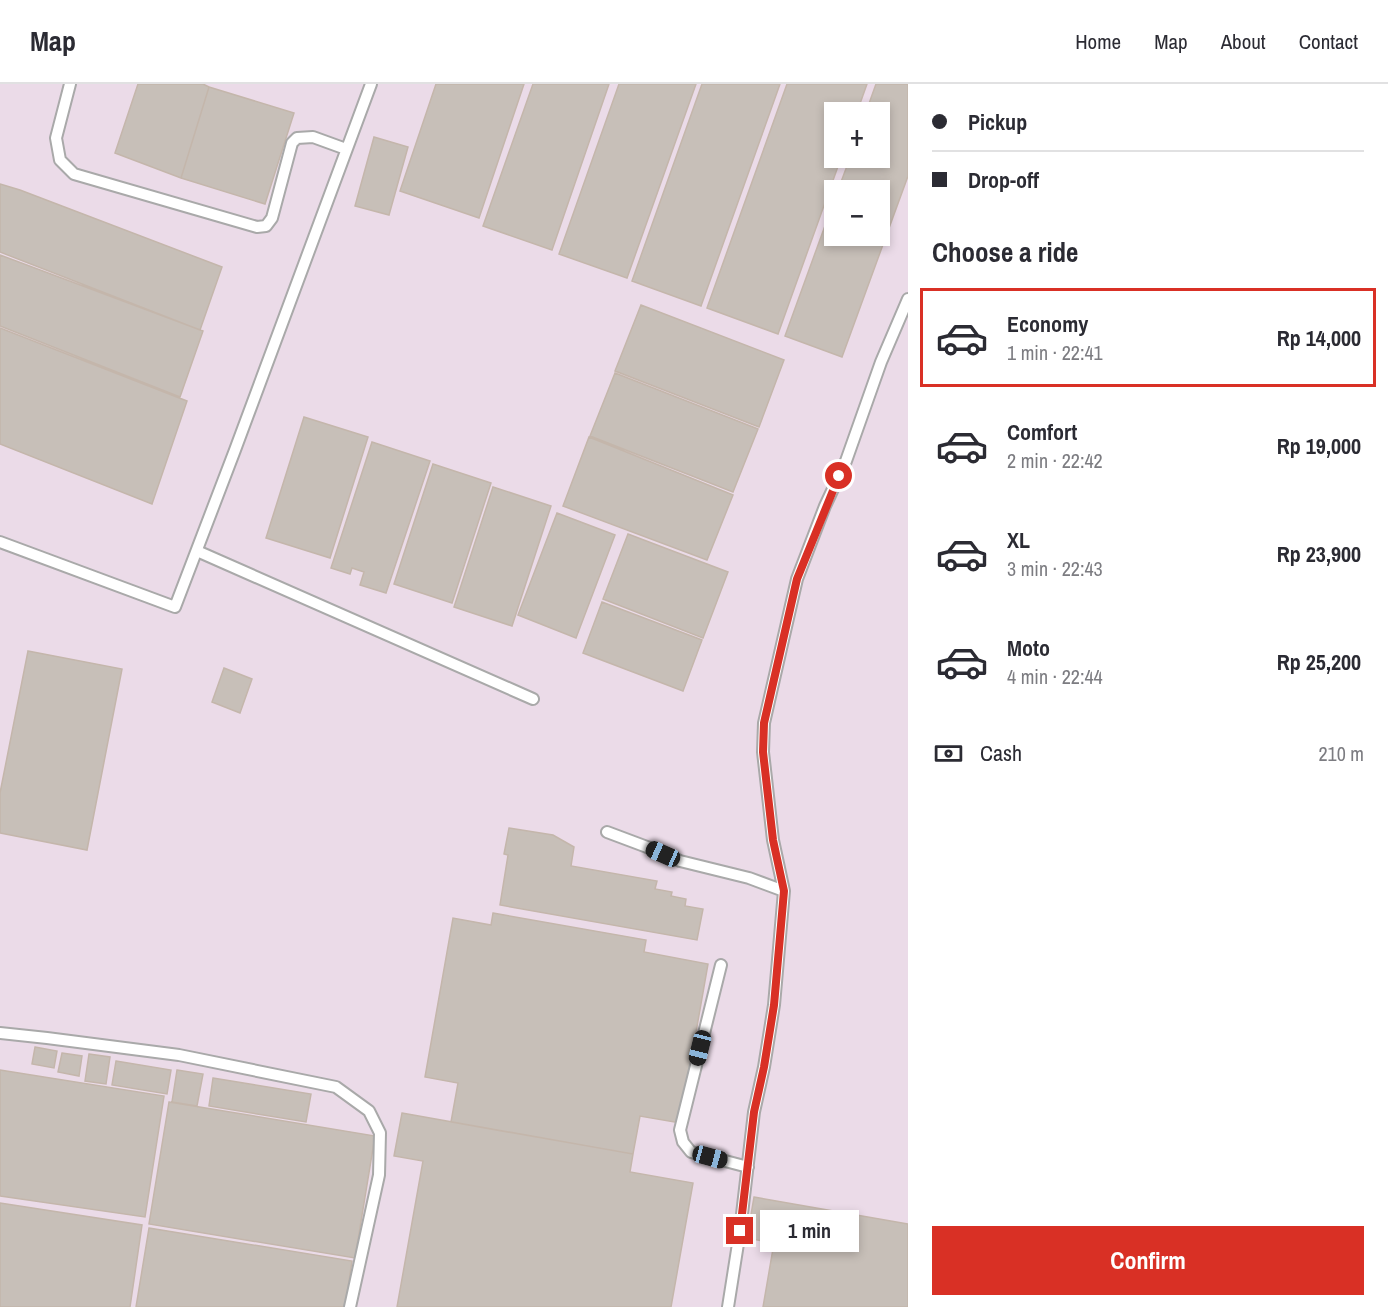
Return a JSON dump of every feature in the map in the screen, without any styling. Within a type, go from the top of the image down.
[{"type":"lane","points":[[70,84],[56,138],[60,160],[74,174],[257,227],[266,226],[272,218],[292,143],[297,138],[313,137],[346,149]]},
{"type":"lane","points":[[0,542],[175,607],[371,84]]},
{"type":"lane","points":[[728,1307],[754,1112],[774,1005],[784,891],[773,840],[763,752],[764,723],[797,579],[825,506],[846,461],[881,363],[908,299]]},
{"type":"lane","points":[[197,551],[534,699]]},
{"type":"lane","points":[[607,832],[680,861],[749,878],[784,891]]},
{"type":"lane","points":[[721,965],[680,1130],[683,1142],[691,1152],[748,1167]]},
{"type":"lane","points":[[0,1033],[179,1055],[336,1087],[369,1111],[380,1132],[379,1175],[350,1307]]},
{"type":"shaded area","points":[[0,84],[908,84],[908,1307],[0,1307]]},
{"type":"building","points":[[138,84],[203,84],[209,87],[181,178],[115,153]]},
{"type":"building","points":[[436,84],[524,84],[479,218],[400,191]]},
{"type":"building","points":[[533,84],[609,84],[552,250],[483,226]]},
{"type":"building","points":[[619,84],[696,84],[627,278],[559,254]]},
{"type":"building","points":[[702,84],[780,84],[701,306],[632,281]]},
{"type":"building","points":[[787,84],[867,84],[861,102],[824,102],[824,168],[837,168],[833,180],[824,180],[824,205],[778,334],[707,308]]},
{"type":"building","points":[[876,84],[908,84],[908,176],[890,225],[890,180],[842,180],[846,168],[890,168],[890,102],[870,102]]},
{"type":"building","points":[[209,87],[294,113],[265,204],[181,178]]},
{"type":"building","points":[[374,137],[408,147],[389,215],[355,206]]},
{"type":"building","points":[[0,184],[222,267],[200,330],[0,252]]},
{"type":"building","points":[[824,229],[824,246],[882,246],[842,357],[785,336]]},
{"type":"building","points":[[0,255],[203,331],[180,397],[0,326]]},
{"type":"building","points":[[641,305],[784,360],[759,427],[615,371]]},
{"type":"building","points":[[0,328],[187,401],[152,504],[0,444]]},
{"type":"building","points":[[615,373],[758,429],[733,492],[590,436]]},
{"type":"building","points":[[304,417],[368,437],[330,558],[266,538]]},
{"type":"building","points":[[589,437],[733,495],[707,560],[563,506]]},
{"type":"building","points":[[372,442],[430,461],[386,593],[360,585],[364,572],[352,568],[350,574],[331,568]]},
{"type":"building","points":[[433,464],[491,483],[452,603],[394,584]]},
{"type":"building","points":[[493,487],[551,506],[512,626],[454,607]]},
{"type":"building","points":[[557,513],[615,535],[576,638],[518,615]]},
{"type":"building","points":[[628,534],[728,572],[703,638],[603,599]]},
{"type":"building","points":[[602,602],[702,640],[683,691],[583,653]]},
{"type":"building","points":[[28,651],[122,669],[87,850],[0,833],[0,793]]},
{"type":"building","points":[[224,668],[252,679],[240,713],[212,702]]},
{"type":"building","points":[[509,828],[553,835],[574,847],[571,866],[657,881],[655,889],[672,892],[671,896],[686,899],[685,906],[703,909],[697,940],[500,905],[508,855],[504,854]]},
{"type":"building","points":[[493,913],[646,940],[644,952],[708,964],[680,1123],[640,1116],[633,1154],[451,1122],[458,1083],[425,1077],[453,918],[491,925]]},
{"type":"building","points":[[35,1047],[57,1051],[54,1068],[32,1064]]},
{"type":"building","points":[[62,1053],[82,1056],[79,1076],[58,1072]]},
{"type":"building","points":[[89,1054],[110,1057],[106,1084],[85,1081]]},
{"type":"building","points":[[116,1061],[171,1070],[167,1094],[112,1085]]},
{"type":"building","points":[[0,1070],[164,1096],[145,1217],[0,1196]]},
{"type":"building","points":[[177,1070],[203,1074],[197,1106],[172,1102]]},
{"type":"building","points":[[213,1078],[311,1094],[306,1122],[209,1106]]},
{"type":"building","points":[[169,1102],[375,1136],[355,1258],[149,1224]]},
{"type":"building","points":[[402,1113],[633,1154],[630,1172],[693,1183],[671,1307],[397,1307],[423,1161],[394,1156]]},
{"type":"building","points":[[754,1197],[908,1224],[908,1307],[763,1307],[774,1243],[747,1238]]},
{"type":"building","points":[[0,1203],[142,1225],[130,1307],[0,1307]]},
{"type":"building","points":[[149,1228],[352,1261],[345,1307],[136,1307]]},
{"type":"route","points":[[740,1231],[754,1112],[774,1005],[784,891],[773,840],[763,752],[764,723],[797,579],[839,476]]}]
